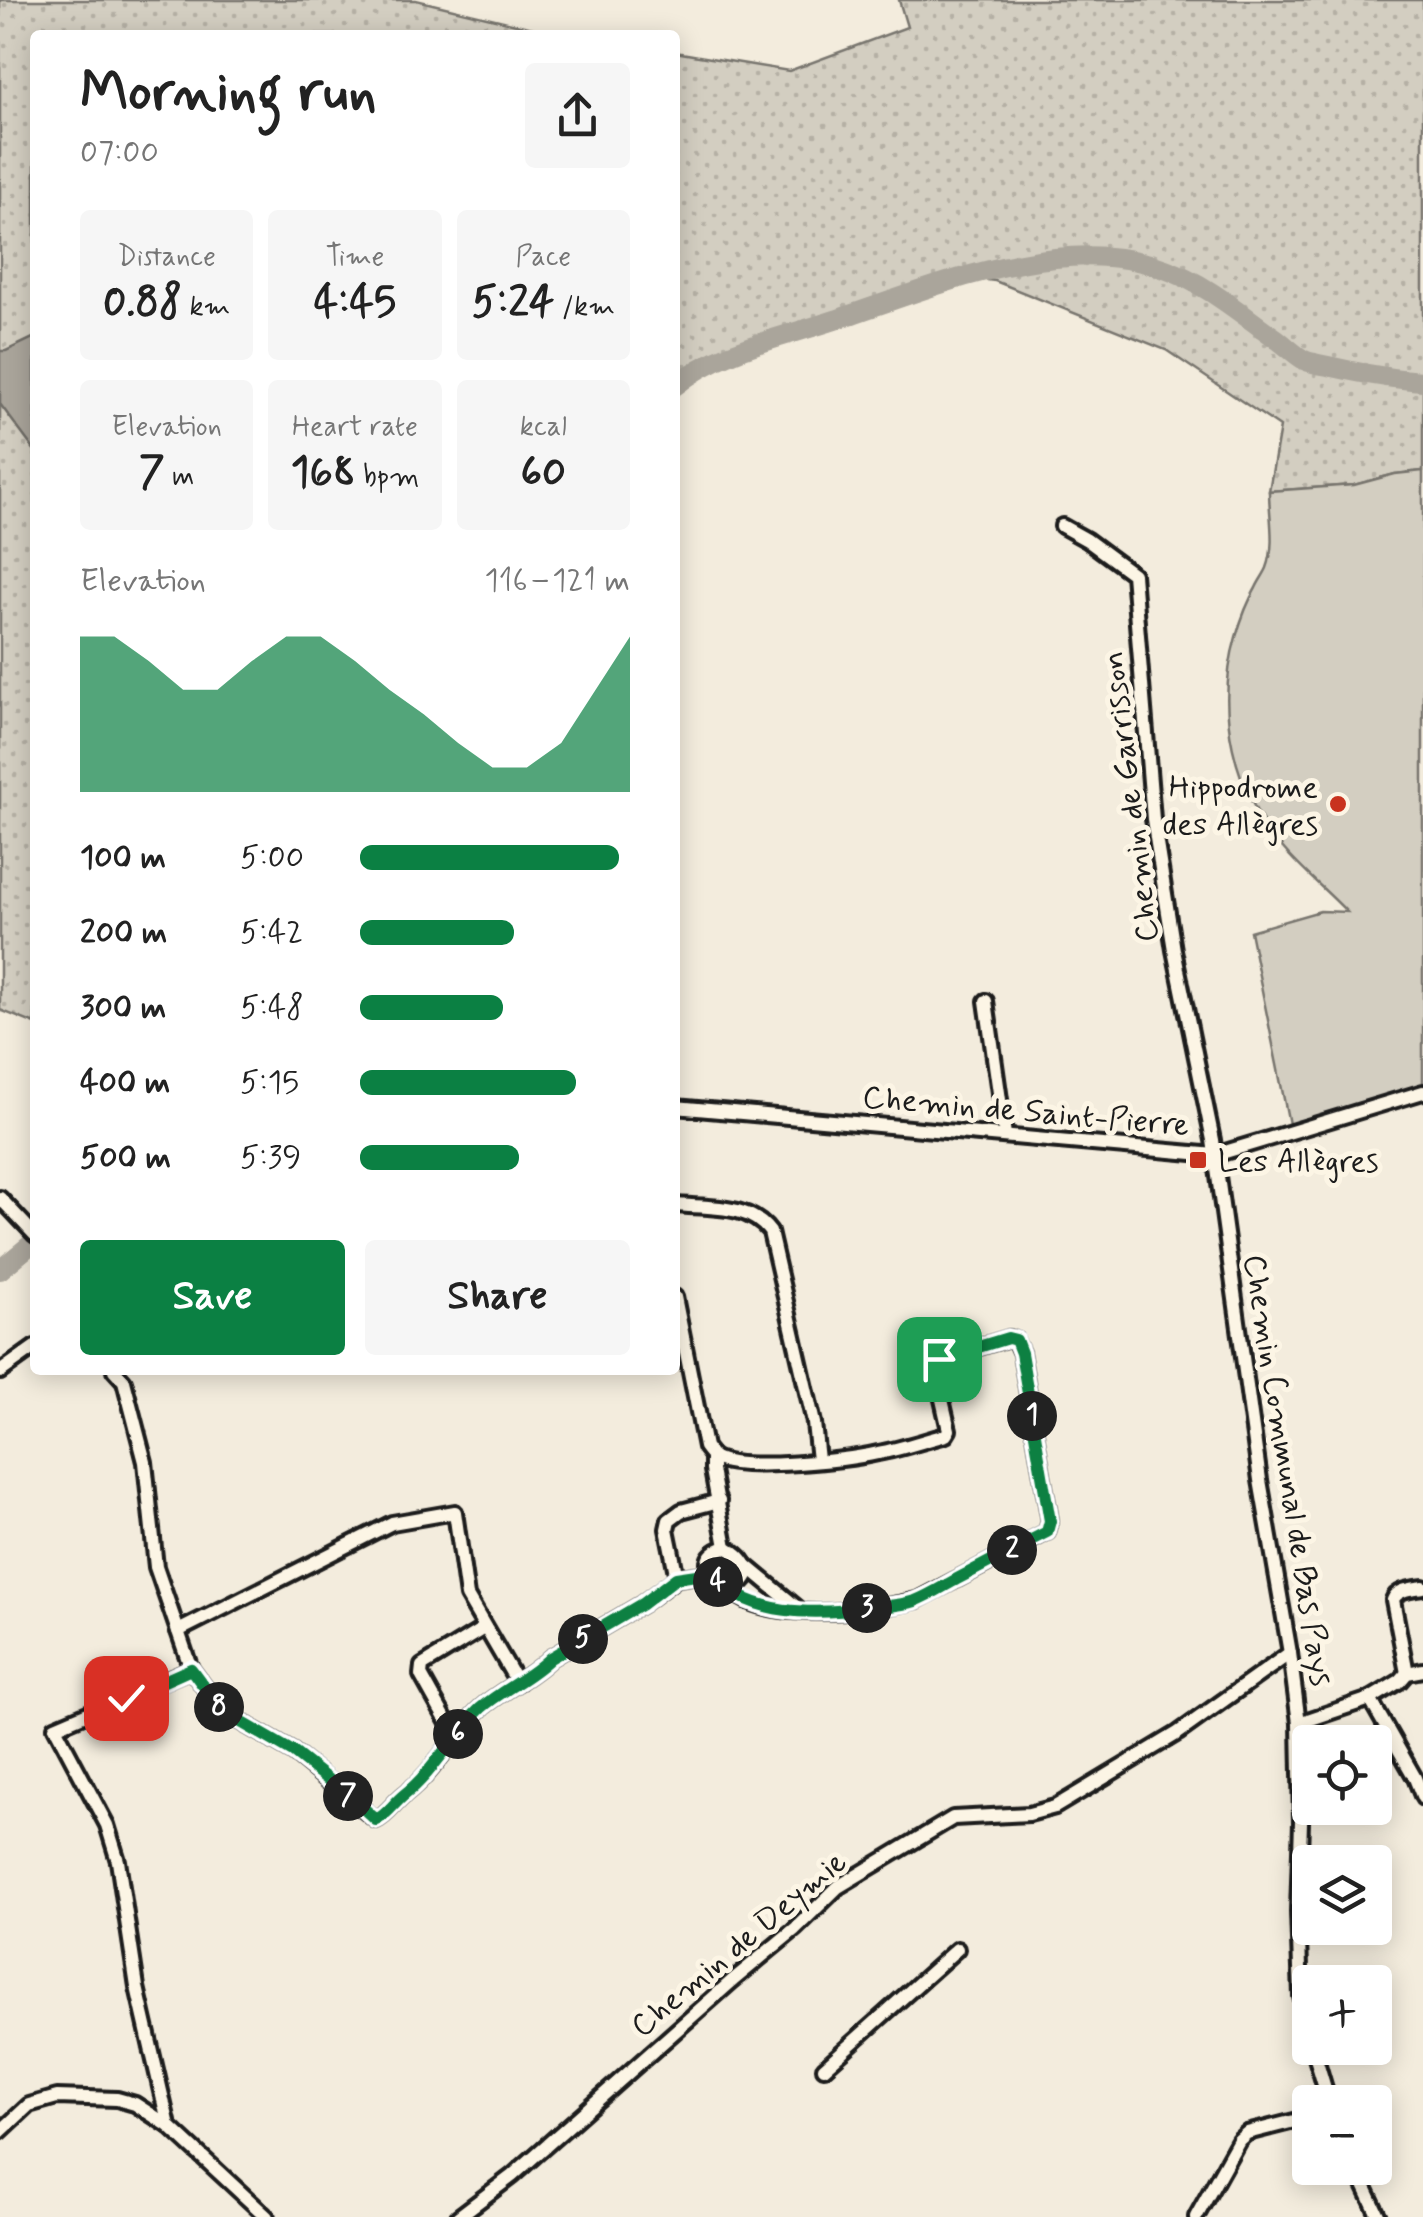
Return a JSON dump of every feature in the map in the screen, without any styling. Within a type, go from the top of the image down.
[{"type":"street","name":"Chemin de Garrisson","points":[[1062,526],[1133,574],[1154,819],[1174,950],[1215,1155]]},
{"type":"street","points":[[986,1001],[1005,1136]]},
{"type":"street","name":"Chemin de Saint-Pierre","points":[[680,1107],[1215,1155],[1423,1092]]},
{"type":"street","name":"Chemin Communal de Bas Pays","points":[[1215,1155],[1260,1480],[1299,1723],[1301,1965]]},
{"type":"street","points":[[0,1198],[30,1230]]},
{"type":"street","points":[[680,1204],[746,1211],[762,1220],[770,1232],[814,1422],[818,1460]]},
{"type":"street","points":[[680,1320],[726,1546],[747,1566],[746,1578],[730,1588],[722,1586],[710,1573],[708,1564],[711,1555],[726,1546]]},
{"type":"street","points":[[708,1452],[724,1461],[794,1463],[876,1454],[946,1435],[949,1430],[935,1369],[939,1359],[1008,1338],[1016,1340],[1021,1353],[1050,1521],[1047,1532],[916,1600],[835,1612],[802,1611],[762,1606],[736,1596],[730,1588]]},
{"type":"street","points":[[0,1372],[30,1351]]},
{"type":"street","points":[[119,1375],[124,1380],[145,1462],[156,1567],[191,1669],[222,1711],[293,1752],[376,1820],[410,1790],[480,1709],[550,1658],[642,1604],[676,1578],[710,1573]]},
{"type":"street","points":[[676,1578],[668,1520],[681,1510],[719,1501]]},
{"type":"street","points":[[178,1631],[392,1523],[455,1512],[467,1596],[519,1682]]},
{"type":"street","points":[[747,1566],[802,1611]]},
{"type":"street","points":[[1407,1673],[1393,1600],[1400,1591],[1423,1587]]},
{"type":"street","points":[[455,1736],[420,1675],[422,1666],[484,1628]]},
{"type":"street","name":"Chemin de Deymie","points":[[458,2217],[512,2176],[838,1887],[953,1818],[1029,1814],[1055,1808],[1178,1732],[1290,1653]]},
{"type":"street","points":[[170,2126],[136,1987],[118,1861],[107,1825],[55,1726],[191,1669]]},
{"type":"street","points":[[1299,1723],[1370,1699],[1407,1673],[1423,1670]]},
{"type":"street","points":[[1370,1699],[1416,1778],[1423,1798]]},
{"type":"street","points":[[824,2068],[958,1948]]},
{"type":"street","points":[[0,2132],[29,2105],[57,2097],[118,2099],[135,2104],[170,2126],[267,2217]]},
{"type":"street","points":[[1196,2217],[1238,2140],[1247,2133],[1292,2122]]},
{"type":"street","points":[[1364,2185],[1379,2217]]},
{"type":"shaded area","points":[[0,0],[416,0],[541,30],[30,30],[30,1022],[0,1010]]},
{"type":"shaded area","points":[[899,0],[1423,0],[1423,471],[1354,485],[1269,491],[1280,427],[1166,350],[995,281],[948,275],[703,357],[680,375],[680,53],[789,71],[907,27]]},
{"type":"shaded area","points":[[30,339],[30,444],[0,404],[0,351]]},
{"type":"shaded area","name":"Hippodrome des Allègres","points":[[1423,471],[1423,1086],[1290,1129],[1250,931],[1320,911],[1347,912],[1282,847],[1251,800],[1240,775],[1228,720],[1230,665],[1242,618],[1270,559],[1269,491],[1354,485]]},
{"type":"waterway","points":[[680,382],[711,363],[752,346],[955,279],[1041,260],[1083,256],[1125,259],[1180,275],[1222,299],[1307,361],[1423,381]]},
{"type":"waterway","points":[[0,1270],[30,1245]]},
{"type":"place","name":"Hippodrome des Allègres","points":[[1338,804]]},
{"type":"place","name":"Les Allègres","points":[[1198,1160]]},
{"type":"route","points":[[126,1698],[191,1669],[222,1711],[293,1752],[376,1820],[410,1790],[480,1709],[550,1658],[642,1604],[676,1578],[710,1573],[736,1596],[787,1610],[835,1612],[916,1600],[1047,1532],[1050,1521],[1016,1340],[1008,1338],[939,1359]]}]
